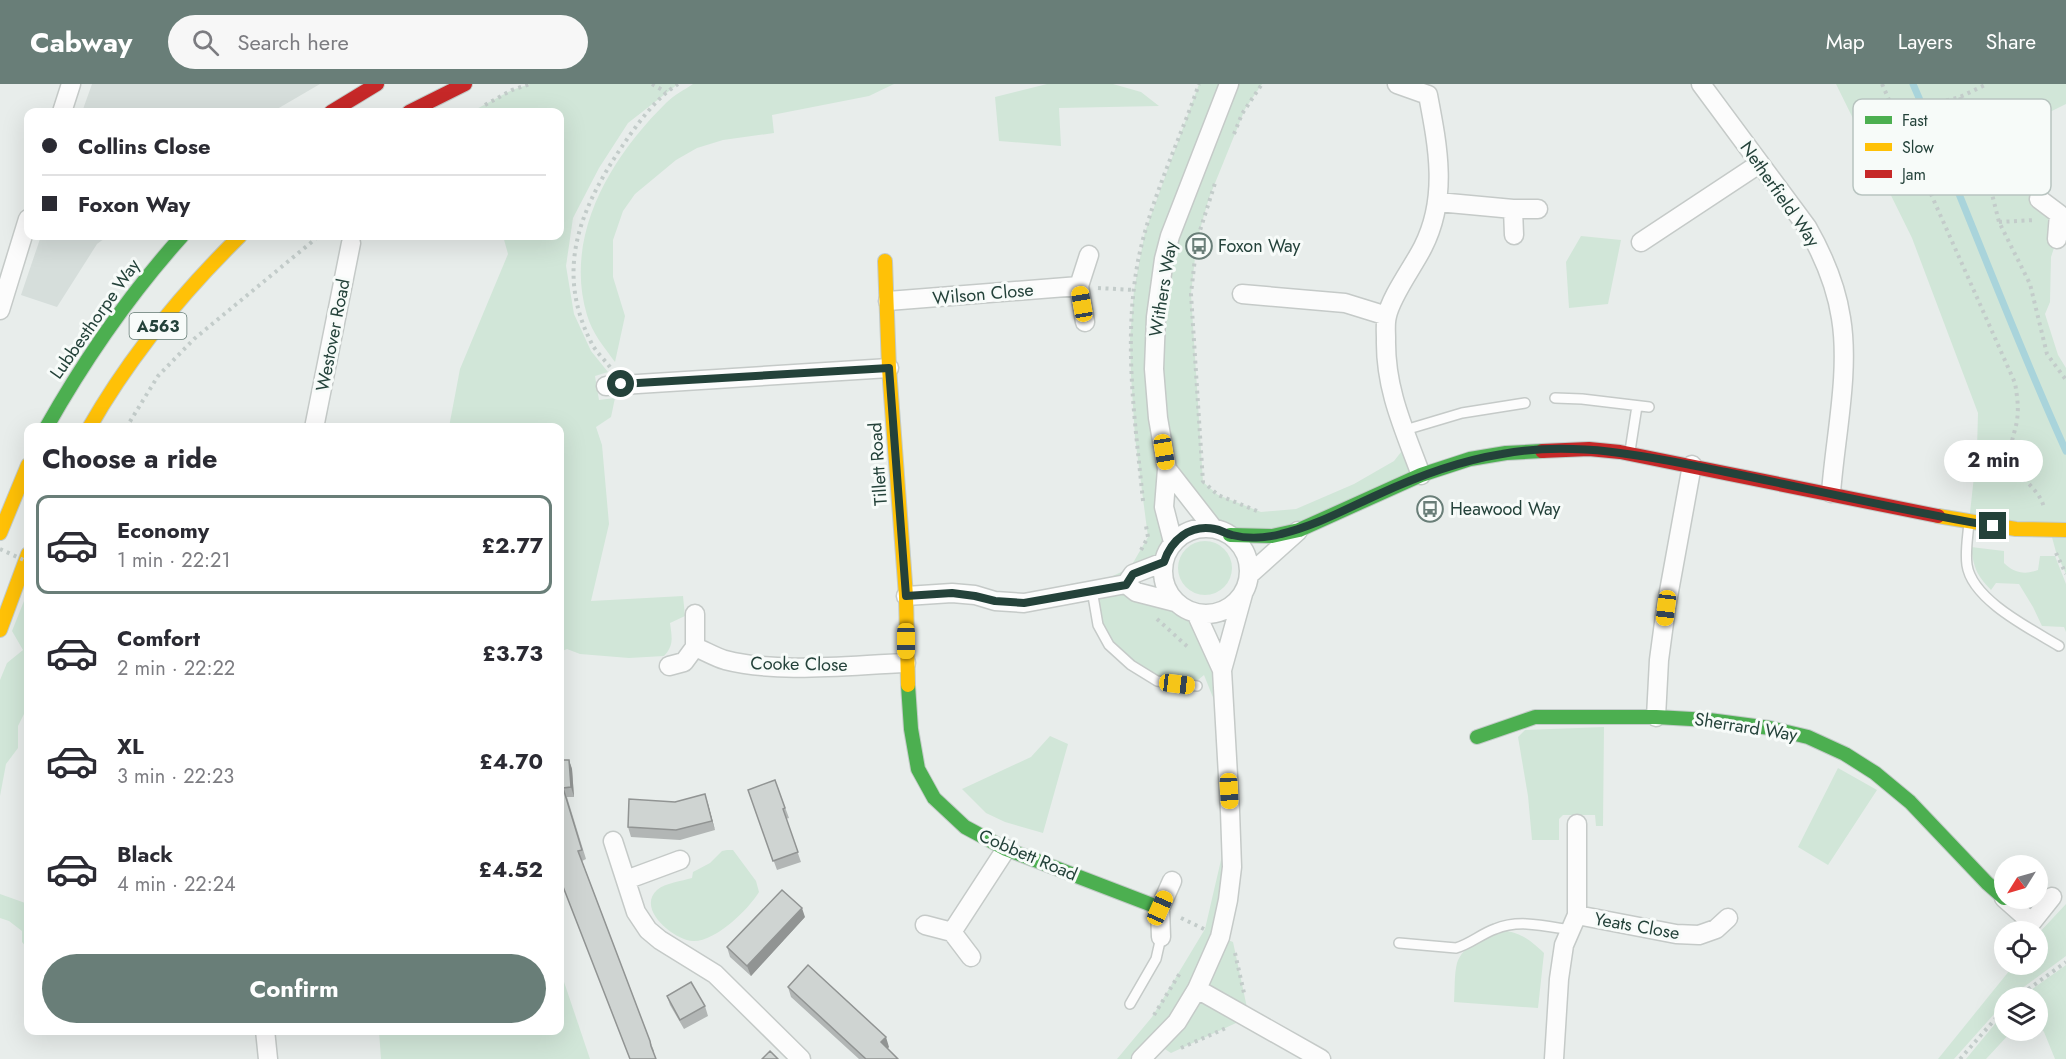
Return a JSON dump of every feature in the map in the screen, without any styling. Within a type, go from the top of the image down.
[{"type":"main road","points":[[338,108],[377,84]]},
{"type":"main road","points":[[417,108],[465,84]]},
{"type":"main road","name":"Lubbesthorpe Way","points":[[49,423],[85,360],[121,308],[178,240]]},
{"type":"main road","name":"A563","points":[[92,423],[117,382],[162,320],[236,240]]},
{"type":"main road","name":"Tillett Road","points":[[885,261],[889,368],[906,596],[906,663]]},
{"type":"main road","points":[[1230,535],[1272,536],[1299,530],[1421,476],[1470,459],[1506,453],[1589,449],[1692,465],[1969,522],[2016,529],[2066,530]]},
{"type":"main road","points":[[0,533],[24,475]]},
{"type":"main road","points":[[0,630],[24,565]]},
{"type":"main road","name":"Cobbett Road","points":[[906,663],[911,729],[918,769],[934,798],[965,827],[1006,849],[1160,908]]},
{"type":"main road","name":"Sherrard Way","points":[[1477,737],[1535,717],[1656,717],[1709,720],[1770,728],[1808,737],[1845,754],[1875,773],[1910,802],[1994,889]]},
{"type":"street","points":[[63,108],[71,84]]},
{"type":"street","name":"Withers Way","points":[[1173,542],[1164,507],[1167,469],[1158,417],[1154,369],[1156,317],[1164,259],[1180,207],[1229,84]]},
{"type":"street","points":[[1397,84],[1434,90],[1439,162],[1438,202],[1424,245],[1386,316],[1388,377],[1421,476]]},
{"type":"street","name":"Netherfield Way","points":[[1701,84],[1801,220],[1820,250],[1831,279],[1841,318],[1844,347],[1843,379],[1831,493]]},
{"type":"street","points":[[1641,242],[1760,164]]},
{"type":"street","points":[[2039,199],[2062,212],[2057,239]]},
{"type":"street","points":[[1438,202],[1538,209]]},
{"type":"street","points":[[1513,209],[1514,234]]},
{"type":"street","points":[[0,310],[24,232]]},
{"type":"street","name":"Westover Road","points":[[315,423],[351,243]]},
{"type":"street","points":[[1085,322],[1079,286],[1089,255]]},
{"type":"street","name":"Wilson Close","points":[[888,301],[1079,286]]},
{"type":"street","points":[[1242,294],[1345,303],[1386,316]]},
{"type":"street","points":[[613,385],[889,368]]},
{"type":"street","points":[[1656,717],[1659,660],[1666,608],[1692,465]]},
{"type":"street","name":"Withers Way","points":[[1167,469],[1213,528]]},
{"type":"street","points":[[1141,1059],[1177,1022],[1197,989],[1212,933],[1228,900],[1232,867],[1222,670],[1249,575],[1245,552],[1239,543],[1230,535],[1213,528],[1198,528],[1185,533],[1173,542],[1164,562],[1163,576],[1167,590],[1175,602]]},
{"type":"street","points":[[1249,575],[1299,530]]},
{"type":"street","points":[[1126,585],[1133,574],[1164,562]]},
{"type":"street","points":[[906,596],[952,593],[995,601],[1024,603],[1126,585],[1136,592],[1175,602],[1196,614],[1205,615],[1223,611],[1238,601],[1243,594]]},
{"type":"street","points":[[669,666],[684,663],[695,647],[695,614]]},
{"type":"street","points":[[1196,614],[1222,670]]},
{"type":"street","name":"Cooke Close","points":[[695,647],[724,659],[792,667],[906,663]]},
{"type":"street","points":[[1554,1059],[1558,979],[1564,945],[1574,923],[1577,824]]},
{"type":"street","points":[[613,841],[636,912],[648,930],[715,974],[801,1059]]},
{"type":"street","points":[[952,932],[1006,849]]},
{"type":"street","points":[[626,880],[680,860]]},
{"type":"street","points":[[1161,937],[1160,908],[1172,881]]},
{"type":"street","points":[[2033,921],[2052,897]]},
{"type":"street","name":"Sherrard Way","points":[[2013,909],[2023,921]]},
{"type":"street","name":"Yeats Close","points":[[1574,923],[1699,935],[1716,929],[1728,918]]},
{"type":"street","points":[[926,925],[952,932],[971,957]]},
{"type":"street","points":[[1197,989],[1321,1059]]},
{"type":"street","points":[[266,1035],[268,1059]]},
{"type":"lane","points":[[2037,195],[2039,199]]},
{"type":"lane","points":[[1555,398],[1649,407]]},
{"type":"lane","points":[[1405,430],[1462,413],[1525,403]]},
{"type":"lane","points":[[1630,454],[1637,406]]},
{"type":"lane","points":[[1969,522],[1967,565],[1971,579],[1991,601],[2013,618],[2059,646]]},
{"type":"lane","points":[[1092,590],[1098,625],[1109,645],[1124,659],[1157,681],[1197,686]]},
{"type":"lane","points":[[1399,943],[1456,948],[1505,925],[1574,923]]},
{"type":"lane","points":[[1130,1004],[1156,959],[1161,937]]},
{"type":"path","points":[[479,108],[512,90],[530,84]]},
{"type":"path","points":[[652,84],[666,92]]},
{"type":"path","points":[[613,385],[611,369],[592,344],[580,316],[575,287],[576,240],[592,196],[606,171],[634,129],[666,92],[678,84]]},
{"type":"path","points":[[1233,136],[1242,114],[1262,84]]},
{"type":"path","points":[[1882,84],[1889,99]]},
{"type":"path","points":[[1954,99],[1987,84]]},
{"type":"path","points":[[1216,178],[1197,240],[1191,294],[1203,482],[1218,495],[1261,512]]},
{"type":"path","points":[[1932,195],[2015,383],[2018,399],[2017,420],[2010,450],[2011,456],[2022,478],[2037,492],[2043,504],[2056,552],[2066,574]]},
{"type":"path","points":[[1992,195],[1999,222],[2030,284],[2047,354],[2066,380]]},
{"type":"path","points":[[129,423],[158,376],[194,339],[314,240]]},
{"type":"path","points":[[1079,286],[1134,290]]},
{"type":"path","points":[[1187,496],[1203,482]]},
{"type":"path","points":[[0,549],[24,560]]},
{"type":"path","points":[[1149,615],[1157,618],[1192,651]]},
{"type":"path","points":[[1160,908],[1212,933]]},
{"type":"path","points":[[1207,919],[1212,933]]},
{"type":"path","points":[[1200,939],[1212,933]]},
{"type":"path","points":[[2031,987],[2066,962]]},
{"type":"path","points":[[1152,1017],[1184,966]]},
{"type":"path","points":[[1960,1059],[1994,1020]]},
{"type":"shaded area","points":[[92,84],[320,84],[279,108],[83,108]]},
{"type":"shaded area","points":[[40,240],[102,240],[97,244],[57,307],[21,295]]},
{"type":"green space","points":[[530,84],[678,84],[628,123],[599,168],[573,218],[566,266],[574,314],[591,351],[608,372],[595,376],[599,400],[615,398],[611,417],[596,427],[602,445],[609,524],[591,601],[683,596],[685,616],[670,623],[672,641],[664,656],[629,658],[580,654],[567,649],[564,650],[564,423],[450,423],[460,369],[508,254],[504,240],[564,240],[564,108],[478,108],[512,90]]},
{"type":"green space","points":[[693,84],[894,84],[869,96],[772,115],[774,133],[723,140],[697,148],[676,160],[635,194],[623,211],[613,240],[613,277],[625,316],[615,362],[595,334],[587,315],[581,285],[582,256],[587,227],[597,199],[611,172],[628,147],[666,103]]},
{"type":"green space","points":[[1047,84],[1113,84],[1141,92],[1159,106],[1059,108],[1061,146],[999,141],[995,97]]},
{"type":"green space","points":[[1199,84],[1262,84],[1245,109],[1209,198],[1197,240],[1191,294],[1203,482],[1218,495],[1261,512],[1296,509],[1354,484],[1394,461],[1409,442],[1421,475],[1299,530],[1230,535],[1167,470],[1173,542],[1164,562],[1126,584],[1196,613],[1222,670],[1226,730],[1204,675],[1198,680],[1197,686],[1157,681],[1131,665],[1098,625],[1093,585],[1130,568],[1148,537],[1135,437],[1131,375],[1130,339],[1134,290],[1145,232]]},
{"type":"green space","points":[[1836,84],[2066,84],[2066,104],[2051,111],[2051,99],[1853,99],[1853,118]]},
{"type":"green space","points":[[1891,195],[2035,195],[2059,214],[2057,239],[2051,257],[2050,302],[2045,314],[2058,355],[2066,368],[2066,574],[2056,552],[2050,530],[1969,522],[1977,449],[1978,413],[1912,238]]},
{"type":"green space","points":[[1581,236],[1621,240],[1608,304],[1569,308],[1566,262]]},
{"type":"green space","points":[[1205,541],[1215,543],[1224,549],[1230,558],[1232,568],[1230,578],[1224,587],[1215,593],[1205,595],[1195,593],[1186,587],[1180,578],[1178,568],[1180,558],[1186,549],[1195,543]]},
{"type":"green space","points":[[1971,547],[2004,551],[2004,563],[2024,573],[2038,570],[2040,556],[2055,556],[2066,584],[2066,632],[2064,627],[2042,626],[2019,584],[1996,583],[1991,590],[1976,570]]},
{"type":"green space","points":[[24,601],[24,714],[18,726],[18,748],[6,764],[0,796],[0,680],[7,663],[23,650],[12,631]]},
{"type":"green space","points":[[1604,727],[1603,826],[1596,826],[1595,815],[1563,815],[1559,819],[1559,840],[1532,840],[1528,796],[1518,737],[1525,730]]},
{"type":"green space","points":[[1050,736],[1068,744],[1043,833],[1005,822],[986,813],[962,789],[1031,757]]},
{"type":"green space","points":[[1838,768],[1877,790],[1828,865],[1798,847]]},
{"type":"green space","points":[[1224,847],[1220,937],[1233,942],[1249,1017],[1171,1053],[1157,1044],[1141,1059],[1117,1059],[1152,1017],[1205,929]]},
{"type":"green space","points":[[733,850],[756,881],[759,892],[739,916],[721,931],[702,940],[693,941],[676,935],[654,914],[651,906],[652,898],[657,890],[664,886],[692,878],[693,872],[710,863],[722,851]]},
{"type":"green space","points":[[0,894],[24,903],[24,944],[22,931],[9,921],[0,918]]},
{"type":"green space","points":[[2066,904],[2066,956],[2048,969],[2048,923]]},
{"type":"green space","points":[[1502,930],[1524,937],[1544,953],[1538,1008],[1454,1002],[1455,972],[1464,951],[1475,942]]},
{"type":"green space","points":[[2066,965],[2066,1059],[2055,1059],[2048,1041],[2048,987],[2035,987]]},
{"type":"green space","points":[[2006,975],[2040,975],[2024,987],[1996,987]]},
{"type":"green space","points":[[564,982],[590,1059],[381,1059],[379,1035],[564,1035]]},
{"type":"green space","points":[[1994,990],[1994,1014],[1954,1059],[1938,1059]]},
{"type":"green space","points":[[1994,1025],[1994,1041],[2003,1041],[1986,1059],[1966,1059]]},
{"type":"building","points":[[564,760],[569,760],[571,787],[564,788]]},
{"type":"building","points":[[775,780],[798,852],[773,861],[748,790]]},
{"type":"building","points":[[564,791],[582,850],[578,851],[656,1059],[630,1059],[564,889]]},
{"type":"building","points":[[705,794],[712,821],[676,830],[628,827],[629,799],[675,802]]},
{"type":"building","points":[[782,890],[802,908],[747,966],[727,947]]},
{"type":"building","points":[[808,965],[886,1037],[881,1042],[898,1059],[866,1059],[788,987]]},
{"type":"building","points":[[691,982],[705,1006],[680,1020],[667,996]]},
{"type":"building","points":[[770,1051],[778,1059],[762,1059]]},
{"type":"waterway","points":[[1913,84],[1919,99]]},
{"type":"waterway","points":[[1960,195],[2026,360],[2066,451]]},
{"type":"traffic: fast","points":[[49,423],[109,328],[179,240]]},
{"type":"traffic: fast","points":[[1230,535],[1272,536],[1299,530],[1421,475],[1470,459],[1506,453],[1542,451]]},
{"type":"traffic: fast","points":[[908,685],[911,729],[918,769],[934,798],[965,827],[1006,849],[1160,908]]},
{"type":"traffic: fast","points":[[1477,737],[1535,717],[1656,717],[1709,720],[1770,728],[1808,737],[1845,754],[1875,773],[1910,802],[1994,889]]},
{"type":"traffic: slow","points":[[92,423],[139,351],[197,280],[236,240]]},
{"type":"traffic: slow","points":[[885,261],[889,368],[906,596],[908,685]]},
{"type":"traffic: slow","points":[[0,533],[24,475]]},
{"type":"traffic: slow","points":[[1938,516],[2016,529],[2066,530]]},
{"type":"traffic: slow","points":[[0,630],[24,565]]},
{"type":"traffic: jam","points":[[338,108],[377,84]]},
{"type":"traffic: jam","points":[[417,108],[465,84]]},
{"type":"traffic: jam","points":[[1542,451],[1589,449],[1620,452],[1938,516]]},
{"type":"place","name":"Foxon Way","points":[[1199,246]]},
{"type":"place","name":"Heawood Way","points":[[1430,509]]},
{"type":"route","points":[[621,384],[889,368],[906,596],[952,593],[995,601],[1024,603],[1126,585],[1133,574],[1164,562],[1173,542],[1185,533],[1198,528],[1213,528],[1230,535],[1254,537],[1299,530],[1421,476],[1470,459],[1542,450],[1589,449],[1620,452],[1993,526]]}]
